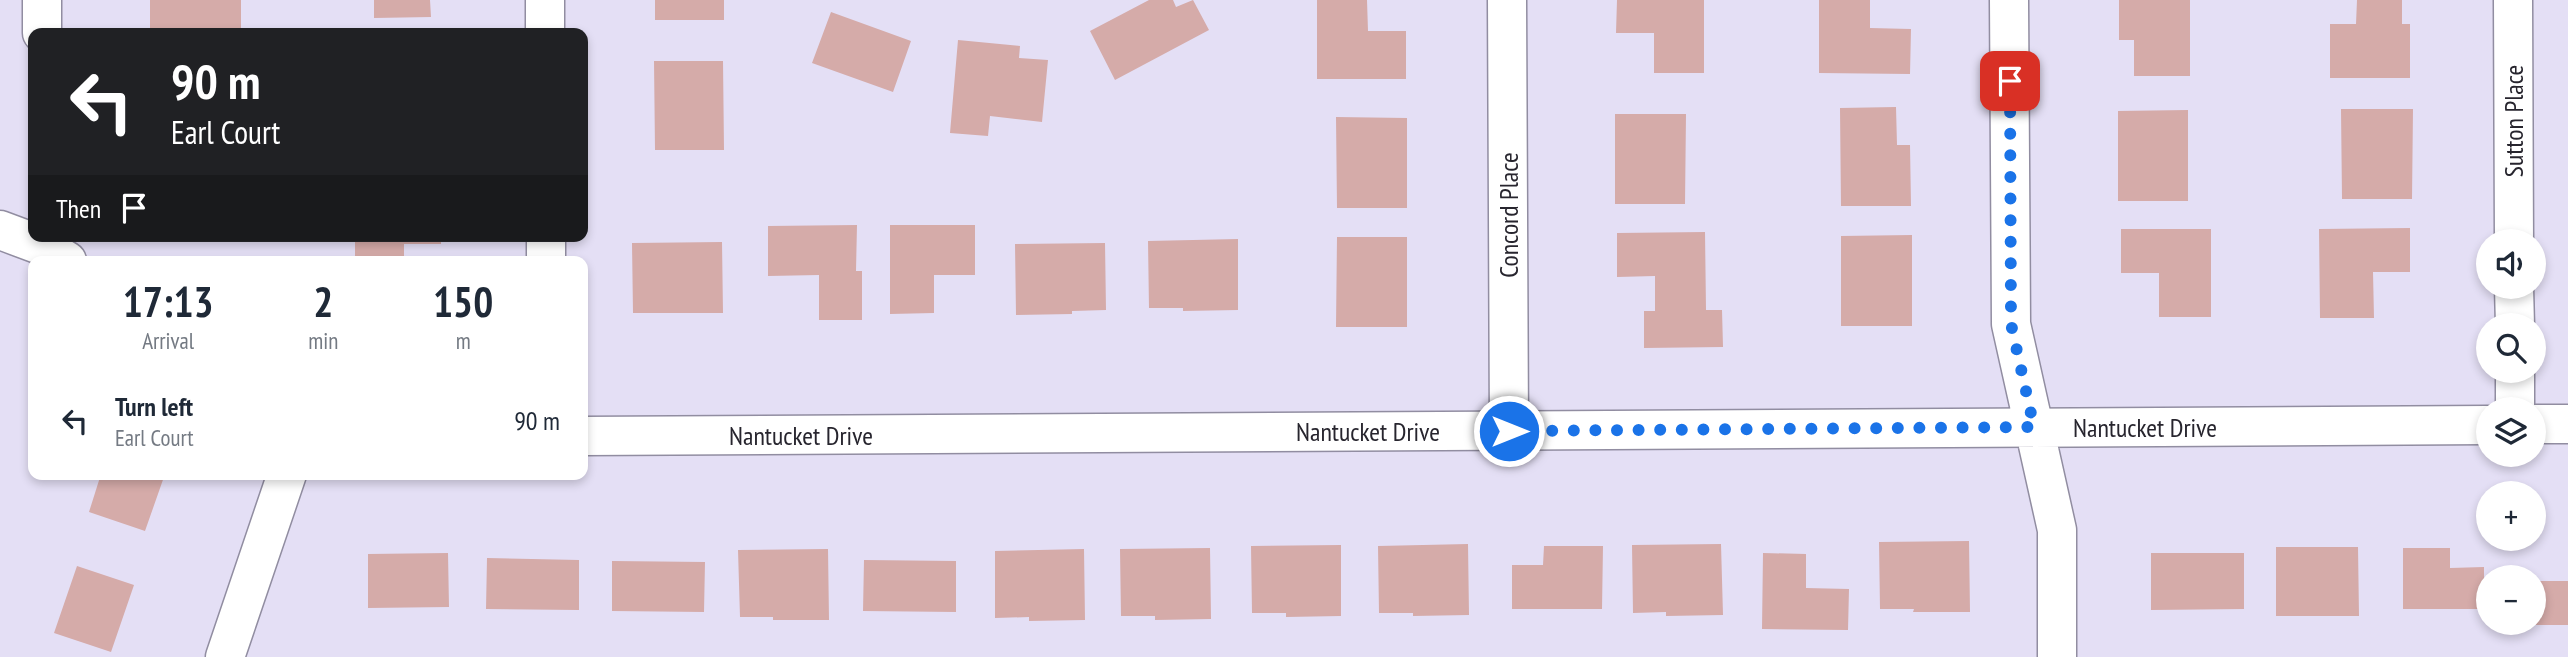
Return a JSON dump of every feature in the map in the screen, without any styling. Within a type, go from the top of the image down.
[{"type":"street","points":[[42,0],[42,28]]},
{"type":"street","points":[[544,0],[545,28]]},
{"type":"street","name":"Concord Place","points":[[1507,0],[1509,431]]},
{"type":"street","points":[[2009,0],[2011,324],[2057,530],[2057,657]]},
{"type":"street","name":"Sutton Place","points":[[2513,0],[2514,229]]},
{"type":"street","points":[[0,230],[28,240]]},
{"type":"street","points":[[34,242],[51,248]]},
{"type":"street","points":[[2546,424],[2568,424]]},
{"type":"street","name":"Nantucket Drive","points":[[588,436],[2476,425]]},
{"type":"street","points":[[225,657],[284,480]]},
{"type":"building","points":[[150,0],[241,0],[241,28],[150,28]]},
{"type":"building","points":[[374,0],[430,0],[431,17],[374,18]]},
{"type":"building","points":[[655,0],[724,0],[724,20],[655,20]]},
{"type":"building","points":[[1149,0],[1173,0],[1176,7],[1193,0],[1209,30],[1115,80],[1090,31]]},
{"type":"building","points":[[1317,0],[1367,0],[1368,31],[1406,31],[1406,79],[1317,79]]},
{"type":"building","points":[[1617,0],[1704,0],[1704,73],[1654,73],[1654,33],[1616,33]]},
{"type":"building","points":[[1819,0],[1870,0],[1870,28],[1911,29],[1910,74],[1819,73]]},
{"type":"building","points":[[2119,0],[2190,0],[2190,76],[2134,76],[2134,40],[2119,40]]},
{"type":"building","points":[[2357,0],[2402,0],[2402,24],[2410,24],[2410,78],[2330,78],[2330,24],[2356,24]]},
{"type":"building","points":[[831,12],[911,41],[893,92],[812,63]]},
{"type":"building","points":[[958,40],[1020,46],[1019,58],[1048,60],[1042,122],[990,116],[988,136],[950,133]]},
{"type":"building","points":[[654,61],[723,61],[724,150],[655,150]]},
{"type":"building","points":[[1896,107],[1897,145],[1910,145],[1911,206],[1841,206],[1840,108]]},
{"type":"building","points":[[2341,109],[2413,109],[2412,199],[2342,199]]},
{"type":"building","points":[[2188,110],[2188,201],[2118,201],[2118,111]]},
{"type":"building","points":[[1615,114],[1686,114],[1685,204],[1615,204]]},
{"type":"building","points":[[1336,117],[1407,118],[1407,208],[1337,208]]},
{"type":"building","points":[[857,225],[856,271],[862,271],[862,320],[819,320],[819,275],[768,276],[768,226]]},
{"type":"building","points":[[890,225],[975,225],[975,275],[934,275],[934,313],[890,314]]},
{"type":"building","points":[[2410,228],[2410,272],[2373,272],[2374,318],[2320,318],[2319,229]]},
{"type":"building","points":[[2121,229],[2211,229],[2211,317],[2159,317],[2159,273],[2121,273]]},
{"type":"building","points":[[1705,232],[1706,310],[1722,310],[1723,347],[1644,348],[1644,311],[1655,311],[1655,276],[1617,277],[1617,233]]},
{"type":"building","points":[[1912,235],[1912,326],[1841,326],[1841,236]]},
{"type":"building","points":[[1337,237],[1407,237],[1407,327],[1336,327]]},
{"type":"building","points":[[1238,239],[1238,310],[1183,311],[1183,308],[1149,308],[1148,241]]},
{"type":"building","points":[[355,242],[441,242],[404,244],[404,256],[355,256]]},
{"type":"building","points":[[722,242],[723,313],[633,313],[632,243]]},
{"type":"building","points":[[1105,243],[1106,310],[1072,311],[1072,314],[1016,315],[1015,244]]},
{"type":"building","points":[[99,480],[163,480],[145,531],[89,512]]},
{"type":"building","points":[[1969,541],[1970,612],[1880,609],[1879,542]]},
{"type":"building","points":[[1468,544],[1469,615],[1413,616],[1413,613],[1379,613],[1378,546]]},
{"type":"building","points":[[1721,544],[1723,615],[1666,616],[1666,612],[1633,613],[1632,545]]},
{"type":"building","points":[[1341,545],[1341,616],[1286,617],[1286,613],[1252,613],[1251,546]]},
{"type":"building","points":[[1544,546],[1603,546],[1602,609],[1512,609],[1512,565],[1543,565]]},
{"type":"building","points":[[2276,547],[2358,547],[2359,616],[2276,616]]},
{"type":"building","points":[[1210,548],[1211,619],[1155,620],[1155,616],[1121,616],[1120,549]]},
{"type":"building","points":[[2403,548],[2450,548],[2450,568],[2476,567],[2476,609],[2403,609]]},
{"type":"building","points":[[828,549],[829,620],[740,617],[738,550]]},
{"type":"building","points":[[1084,549],[1085,620],[1029,621],[1029,617],[995,618],[995,551]]},
{"type":"building","points":[[448,553],[449,607],[368,608],[368,554]]},
{"type":"building","points":[[1763,553],[1806,554],[1806,588],[1849,589],[1848,630],[1762,629]]},
{"type":"building","points":[[2151,553],[2244,553],[2244,609],[2151,610]]},
{"type":"building","points":[[487,558],[579,560],[579,610],[486,609]]},
{"type":"building","points":[[864,560],[956,561],[956,612],[863,611]]},
{"type":"building","points":[[612,561],[705,562],[704,612],[612,611]]},
{"type":"building","points":[[77,566],[134,585],[111,652],[54,633]]},
{"type":"building","points":[[2546,581],[2568,581],[2568,625],[2546,625]]},
{"type":"route","points":[[1509,431],[2034,427],[2011,324],[2010,81]]}]
